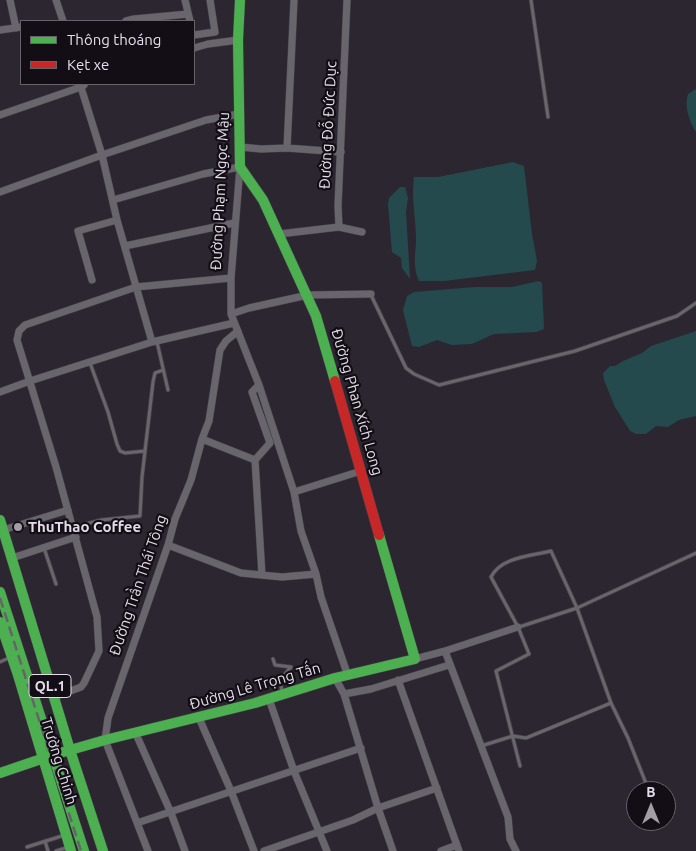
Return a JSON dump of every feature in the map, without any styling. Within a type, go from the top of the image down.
[{"type":"main road","name":"Đường Phạm Ngọc Mậu","points":[[240,0],[238,40],[240,167]]},
{"type":"main road","name":"Đường Phan Xích Long","points":[[240,167],[263,200],[316,316],[415,659]]},
{"type":"main road","name":"QL.1","points":[[0,520],[70,750],[103,851]]},
{"type":"main road","name":"QL.1","points":[[0,592],[48,757],[84,851]]},
{"type":"main road","name":"Trường Chinh","points":[[0,622],[48,757],[70,849]]},
{"type":"main road","name":"Đường Lê Trọng Tấn","points":[[0,773],[105,740],[199,718],[283,695],[335,678],[415,659]]},
{"type":"street","points":[[0,30],[18,28],[10,0]]},
{"type":"street","points":[[56,0],[63,20]]},
{"type":"street","points":[[129,20],[134,18],[189,18],[185,0]]},
{"type":"street","points":[[195,37],[215,32],[210,0]]},
{"type":"street","points":[[287,148],[294,0]]},
{"type":"street","name":"Đường Đỗ Đức Dục","points":[[339,227],[338,206],[347,0]]},
{"type":"street","points":[[195,48],[238,40]]},
{"type":"street","points":[[0,115],[82,85],[102,155],[117,220],[154,342]]},
{"type":"street","points":[[0,192],[206,120],[239,114]]},
{"type":"street","points":[[240,147],[341,152]]},
{"type":"street","points":[[112,200],[203,174],[240,167]]},
{"type":"street","name":"Đường Phạm Ngọc Mậu","points":[[240,167],[234,223],[231,314],[260,385],[294,492],[301,532],[348,676]]},
{"type":"street","points":[[92,280],[78,231],[117,220]]},
{"type":"street","points":[[125,246],[234,223]]},
{"type":"street","points":[[279,234],[339,227],[362,232]]},
{"type":"street","points":[[54,698],[84,684],[99,651],[98,617],[17,340],[19,331],[25,325],[136,286],[231,278]]},
{"type":"street","points":[[231,314],[249,308],[308,296],[371,294]]},
{"type":"street","points":[[0,392],[154,342],[234,323]]},
{"type":"street","name":"Đường Trần Thái Tông","points":[[148,851],[105,740],[109,712],[168,545],[175,519],[191,480],[209,420],[220,350],[226,341],[238,331]]},
{"type":"street","points":[[260,385],[252,392],[270,443],[255,460],[262,575]]},
{"type":"street","points":[[202,439],[255,460]]},
{"type":"street","points":[[294,492],[361,471]]},
{"type":"street","points":[[3,530],[68,510]]},
{"type":"street","points":[[12,558],[76,537]]},
{"type":"street","points":[[168,545],[241,573],[282,577],[316,574]]},
{"type":"street","name":"Đường Lê Trọng Tấn","points":[[415,659],[518,627]]},
{"type":"street","points":[[445,651],[508,817],[510,839],[516,851]]},
{"type":"street","points":[[344,694],[371,690],[449,665]]},
{"type":"street","points":[[335,678],[344,694],[378,808],[393,851]]},
{"type":"street","points":[[398,680],[458,848],[441,851]]},
{"type":"street","points":[[269,699],[294,771],[327,851]]},
{"type":"street","points":[[199,718],[231,791],[254,851]]},
{"type":"street","points":[[136,734],[171,813],[185,851]]},
{"type":"street","points":[[138,823],[361,748]]},
{"type":"street","points":[[264,851],[437,788]]},
{"type":"lane","points":[[531,0],[548,117]]},
{"type":"lane","points":[[371,294],[406,368],[414,374],[439,385],[575,351],[676,316],[696,303]]},
{"type":"lane","points":[[154,342],[164,370],[168,390]]},
{"type":"lane","points":[[90,363],[119,449],[125,453],[145,451]]},
{"type":"lane","points":[[73,528],[101,520],[140,516],[142,478],[154,375],[158,371],[164,370]]},
{"type":"lane","points":[[44,548],[56,584]]},
{"type":"lane","points":[[520,766],[496,671],[529,654],[518,627],[491,577],[496,569],[504,563],[551,551],[577,608],[612,703],[645,781]]},
{"type":"lane","points":[[518,627],[577,608],[696,553]]},
{"type":"lane","points":[[0,662],[12,658]]},
{"type":"lane","points":[[273,658],[274,665],[292,667],[280,680],[283,695]]},
{"type":"lane","points":[[480,746],[513,736],[526,738],[612,703]]},
{"type":"lane","points":[[27,847],[66,835]]},
{"type":"lane","points":[[45,842],[48,851]]},
{"type":"lane","points":[[56,851],[70,849]]},
{"type":"shaded area","points":[[696,89],[696,132],[689,118],[687,99],[688,94]]},
{"type":"shaded area","points":[[513,162],[524,166],[537,261],[535,270],[444,281],[419,281],[415,265],[414,177],[438,177]]},
{"type":"shaded area","points":[[400,187],[405,187],[408,198],[406,212],[410,279],[402,268],[401,258],[392,252],[388,204],[389,198]]},
{"type":"shaded area","points":[[539,281],[542,283],[544,329],[536,332],[494,334],[472,344],[452,345],[437,340],[419,347],[412,346],[403,310],[407,296],[414,292],[475,287],[512,287]]},
{"type":"shaded area","points":[[696,331],[696,416],[679,420],[668,427],[656,426],[646,434],[636,434],[630,431],[615,407],[603,373],[610,366],[615,366],[642,353],[651,346]]},
{"type":"railway","points":[[0,598],[81,851]]},
{"type":"traffic: fast","points":[[240,0],[238,40],[240,167],[263,200],[316,316],[335,381]]},
{"type":"traffic: fast","points":[[0,520],[70,750],[103,851]]},
{"type":"traffic: fast","points":[[0,773],[105,740],[255,703],[335,678],[415,659],[379,535]]},
{"type":"traffic: fast","points":[[0,592],[84,851]]},
{"type":"traffic: fast","points":[[0,622],[71,851]]},
{"type":"traffic: jam","points":[[335,381],[379,535]]},
{"type":"place","name":"ThuThao Coffee","points":[[18,527]]}]
